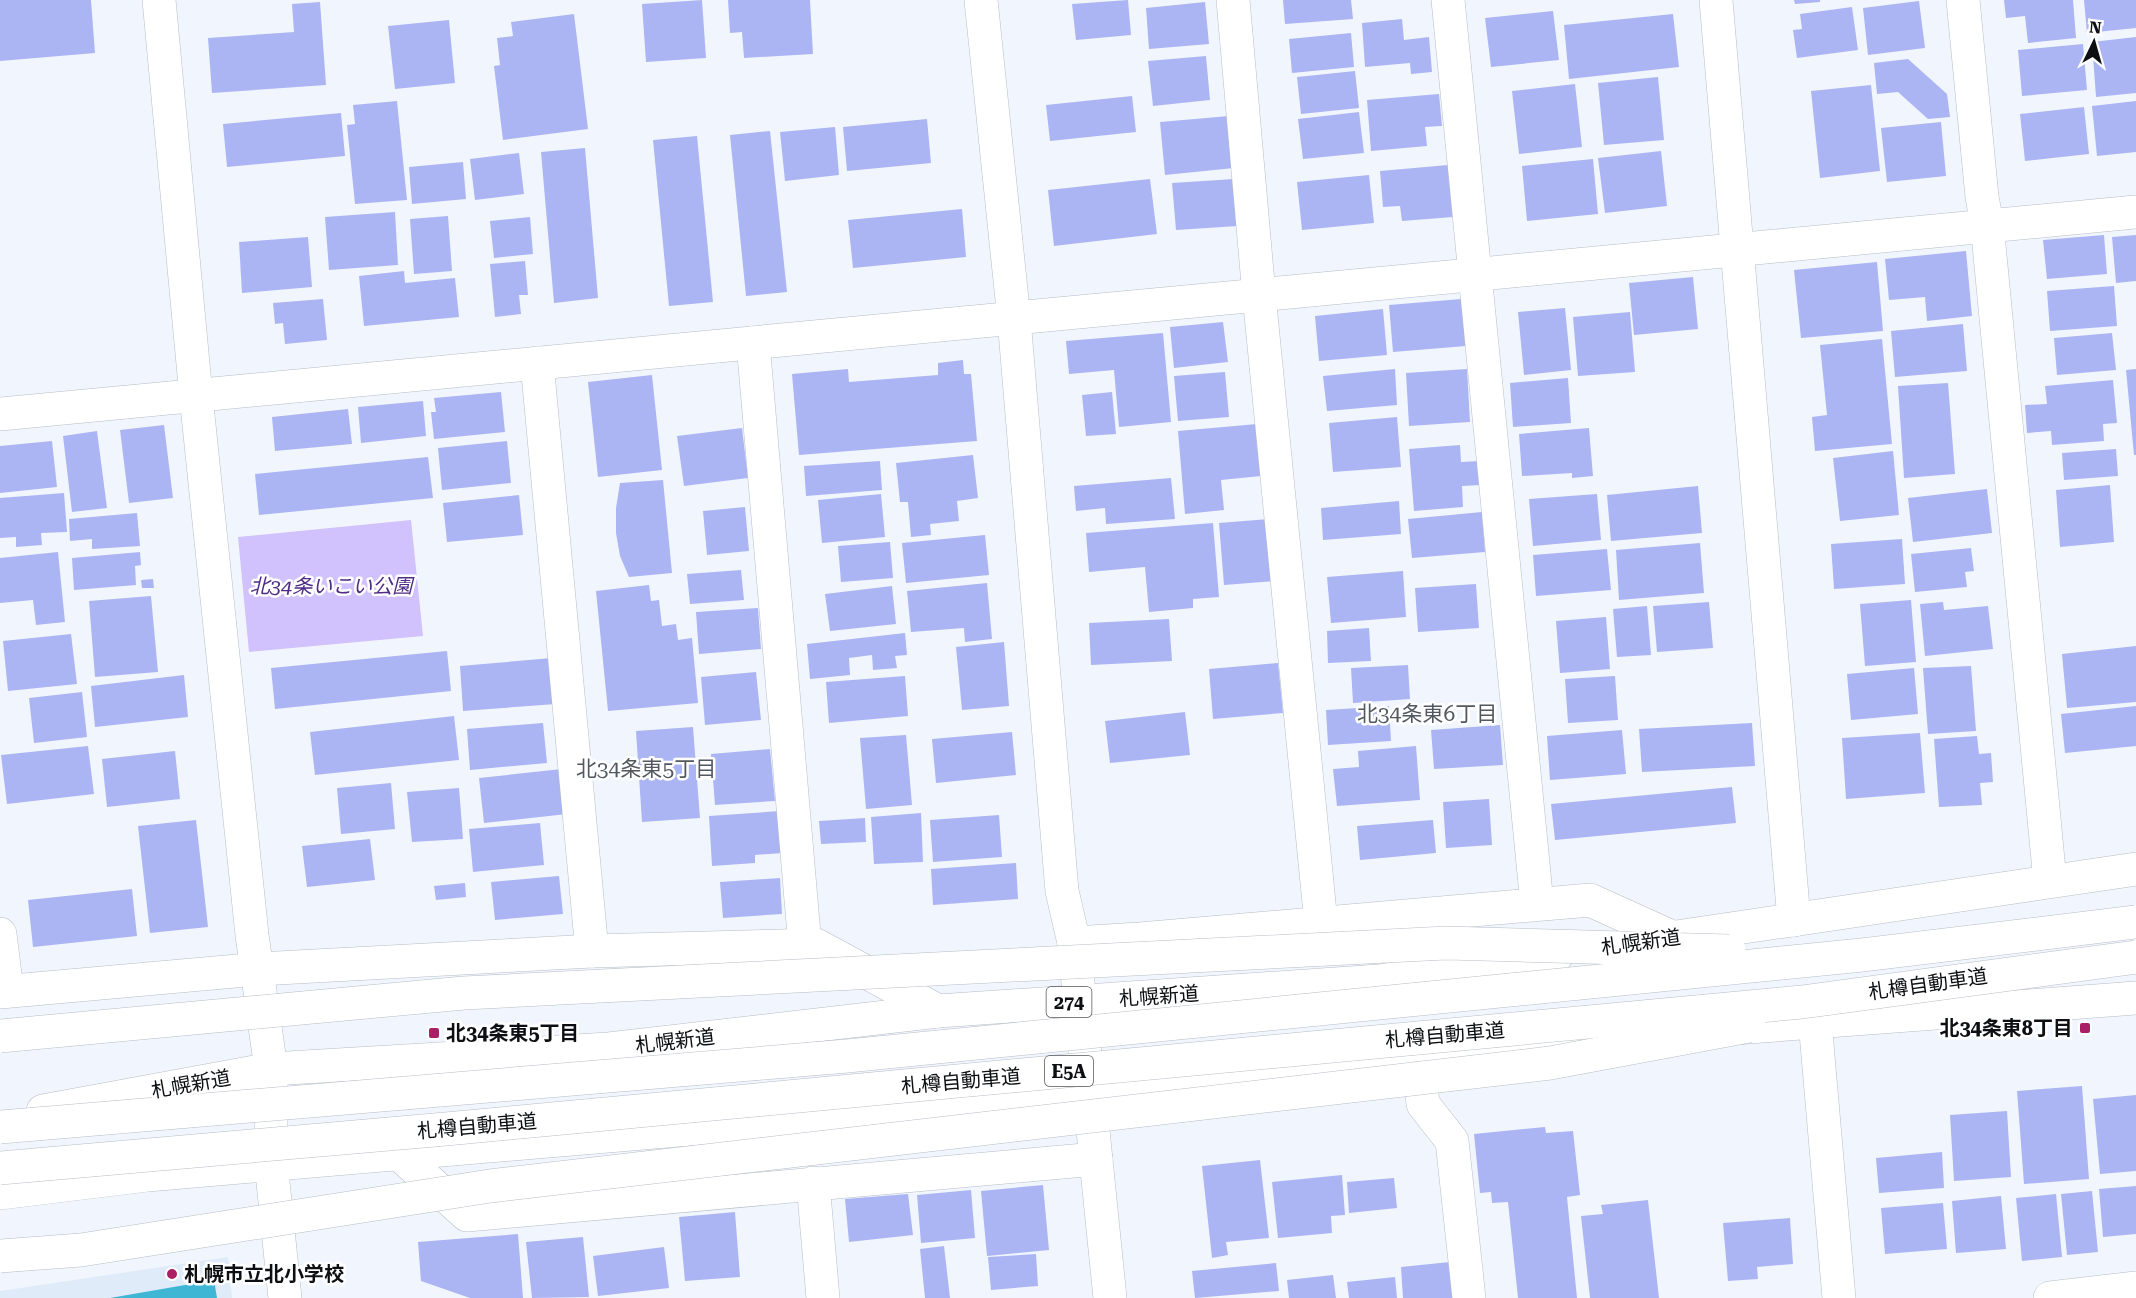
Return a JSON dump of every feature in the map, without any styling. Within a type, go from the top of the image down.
[{"type":"main road","points":[[159,0],[196,396],[252,935],[259,969],[271,1070],[272,1163],[285,1298]]},
{"type":"main road","points":[[981,0],[1014,319],[1062,891],[1074,943],[1110,1298]]},
{"type":"main road","points":[[1233,0],[1259,295],[1321,923]]},
{"type":"main road","points":[[1448,0],[1537,904]]},
{"type":"main road","points":[[1716,0],[1794,920]]},
{"type":"main road","points":[[1963,0],[1982,198],[1987,224],[2050,881]]},
{"type":"main road","points":[[0,414],[1969,228],[1987,224],[2136,212]]},
{"type":"main road","points":[[753,343],[805,946]]},
{"type":"main road","points":[[537,363],[592,951]]},
{"type":"main road","name":"札幌新道","points":[[0,1119],[271,1070],[609,1049],[938,1011],[1379,981],[2136,869]]},
{"type":"main road","points":[[1074,943],[1590,900],[1674,938]]},
{"type":"main road","name":"札樽自動車道","points":[[0,1126],[847,1056],[1862,955],[2136,922]]},
{"type":"main road","points":[[0,934],[3,991],[259,969],[592,951],[816,945],[938,1011]]},
{"type":"main road","points":[[0,1036],[464,993],[1446,943],[1862,955]]},
{"type":"main road","name":"札樽自動車道","points":[[0,1168],[446,1129],[1790,1003],[2136,957]]},
{"type":"main road","points":[[0,1256],[81,1250],[490,1186],[1550,1064],[2090,962]]},
{"type":"main road","points":[[0,1193],[147,1175],[726,1126],[1418,1056],[1815,1021],[2136,998]]},
{"type":"main road","points":[[1815,1021],[1839,1298]]},
{"type":"main road","points":[[1418,1056],[1423,1104],[1452,1141],[1469,1298]]},
{"type":"main road","points":[[399,1154],[467,1215],[1096,1159]]},
{"type":"main road","points":[[813,1183],[823,1298]]},
{"type":"main road","points":[[2050,1298],[2136,1288]]},
{"type":"shaded area","name":"札幌市立北小学校","points":[[228,1257],[232,1298],[0,1298],[0,1291]]},
{"type":"green space","name":"北34条いこい公園","points":[[411,520],[423,636],[249,652],[238,537]]},
{"type":"water","points":[[214,1280],[217,1298],[110,1298]]},
{"type":"building","points":[[0,0],[91,0],[95,53],[0,61]]},
{"type":"building","points":[[702,0],[706,58],[646,62],[642,4]]},
{"type":"building","points":[[728,0],[810,0],[813,54],[744,58],[742,32],[730,33]]},
{"type":"building","points":[[1128,0],[1131,35],[1076,40],[1072,4]]},
{"type":"building","points":[[1283,0],[1351,0],[1353,19],[1285,24]]},
{"type":"building","points":[[1794,0],[1820,0],[1820,2],[1795,4]]},
{"type":"building","points":[[2004,0],[2073,0],[2076,38],[2028,43],[2025,16],[2006,18]]},
{"type":"building","points":[[2084,0],[2136,0],[2136,28],[2087,33]]},
{"type":"building","points":[[1919,1],[1925,48],[1868,55],[1863,8]]},
{"type":"building","points":[[320,2],[326,85],[212,93],[208,38],[294,32],[292,4]]},
{"type":"building","points":[[1205,2],[1209,44],[1149,49],[1146,8]]},
{"type":"building","points":[[1852,7],[1858,50],[1797,58],[1793,30],[1802,29],[1800,14]]},
{"type":"building","points":[[1553,11],[1559,60],[1491,67],[1485,18]]},
{"type":"building","points":[[574,14],[588,129],[503,140],[494,66],[500,65],[497,38],[513,36],[511,22]]},
{"type":"building","points":[[1673,14],[1679,67],[1569,79],[1564,25]]},
{"type":"building","points":[[1402,19],[1404,40],[1429,37],[1432,72],[1411,74],[1410,63],[1365,67],[1362,23]]},
{"type":"building","points":[[449,20],[455,83],[395,89],[388,26]]},
{"type":"building","points":[[1351,33],[1354,67],[1292,73],[1289,39]]},
{"type":"building","points":[[2136,37],[2136,93],[2096,97],[2092,42]]},
{"type":"building","points":[[2083,44],[2087,90],[2022,96],[2018,50]]},
{"type":"building","points":[[1206,56],[1210,100],[1153,106],[1148,61]]},
{"type":"building","points":[[1908,59],[1947,94],[1950,117],[1928,119],[1898,92],[1877,94],[1874,63]]},
{"type":"building","points":[[1355,71],[1359,108],[1301,114],[1297,77]]},
{"type":"building","points":[[1658,77],[1664,140],[1604,145],[1598,83]]},
{"type":"building","points":[[1575,84],[1582,147],[1519,154],[1512,91]]},
{"type":"building","points":[[1871,85],[1880,171],[1820,178],[1811,91]]},
{"type":"building","points":[[1439,94],[1442,126],[1425,127],[1427,146],[1371,151],[1367,100]]},
{"type":"building","points":[[1132,96],[1136,132],[1050,141],[1046,105]]},
{"type":"building","points":[[397,101],[407,200],[355,204],[347,125],[355,124],[353,105]]},
{"type":"building","points":[[2136,101],[2136,152],[2097,156],[2092,106]]},
{"type":"building","points":[[2084,107],[2089,154],[2025,161],[2020,114]]},
{"type":"building","points":[[1359,112],[1364,153],[1303,159],[1298,119]]},
{"type":"building","points":[[341,113],[345,156],[227,167],[223,124]]},
{"type":"building","points":[[1229,116],[1234,168],[1165,175],[1160,122]]},
{"type":"building","points":[[927,119],[931,163],[847,171],[843,127]]},
{"type":"building","points":[[1941,122],[1946,176],[1887,182],[1881,128]]},
{"type":"building","points":[[835,127],[839,175],[785,181],[780,132]]},
{"type":"building","points":[[770,131],[787,292],[746,296],[730,135]]},
{"type":"building","points":[[697,136],[713,302],[669,306],[653,140]]},
{"type":"building","points":[[585,148],[598,298],[554,303],[541,152]]},
{"type":"building","points":[[1661,151],[1667,206],[1605,213],[1598,158]]},
{"type":"building","points":[[519,153],[524,194],[475,200],[470,159]]},
{"type":"building","points":[[1593,159],[1598,214],[1527,221],[1522,166]]},
{"type":"building","points":[[463,162],[466,199],[412,204],[409,167]]},
{"type":"building","points":[[1448,165],[1453,217],[1402,221],[1400,206],[1383,207],[1380,171]]},
{"type":"building","points":[[1369,175],[1374,223],[1302,230],[1297,182]]},
{"type":"building","points":[[1150,179],[1157,234],[1054,246],[1048,190]]},
{"type":"building","points":[[1234,179],[1238,226],[1176,230],[1172,183]]},
{"type":"building","points":[[962,209],[966,257],[853,268],[848,220]]},
{"type":"building","points":[[395,212],[398,265],[329,270],[325,217]]},
{"type":"building","points":[[448,216],[452,271],[414,274],[410,219]]},
{"type":"building","points":[[530,217],[533,254],[494,258],[490,221]]},
{"type":"building","points":[[2104,235],[2107,274],[2047,279],[2043,240]]},
{"type":"building","points":[[2136,235],[2136,281],[2116,283],[2112,237]]},
{"type":"building","points":[[308,237],[312,287],[242,293],[239,242]]},
{"type":"building","points":[[1966,251],[1972,316],[1927,321],[1925,297],[1889,300],[1885,259]]},
{"type":"building","points":[[525,261],[528,295],[519,295],[521,314],[495,317],[490,264]]},
{"type":"building","points":[[1877,262],[1883,331],[1801,338],[1794,270]]},
{"type":"building","points":[[404,271],[405,283],[455,278],[459,317],[364,326],[359,276]]},
{"type":"building","points":[[1693,277],[1698,329],[1634,335],[1629,283]]},
{"type":"building","points":[[2114,286],[2117,326],[2050,331],[2047,291]]},
{"type":"building","points":[[323,299],[327,340],[285,344],[283,323],[275,324],[273,303]]},
{"type":"building","points":[[1461,299],[1466,346],[1393,352],[1389,305]]},
{"type":"building","points":[[1565,308],[1571,370],[1524,375],[1518,312]]},
{"type":"building","points":[[1383,309],[1387,355],[1319,361],[1315,316]]},
{"type":"building","points":[[1630,312],[1635,372],[1578,376],[1573,317]]},
{"type":"building","points":[[1223,322],[1228,362],[1174,368],[1170,327]]},
{"type":"building","points":[[1963,324],[1967,371],[1895,377],[1891,331]]},
{"type":"building","points":[[1163,333],[1171,422],[1119,427],[1114,370],[1069,374],[1066,341]]},
{"type":"building","points":[[2112,333],[2116,370],[2057,375],[2054,338]]},
{"type":"building","points":[[1882,339],[1892,444],[1815,451],[1812,417],[1827,415],[1820,345]]},
{"type":"building","points":[[963,360],[964,374],[971,374],[977,441],[799,455],[792,374],[848,369],[849,382],[938,375],[938,363]]},
{"type":"building","points":[[1395,369],[1397,405],[1327,411],[1323,376]]},
{"type":"building","points":[[1467,369],[1470,422],[1409,426],[1406,373]]},
{"type":"building","points":[[2136,369],[2136,455],[2134,455],[2126,370]]},
{"type":"building","points":[[1225,372],[1229,417],[1178,421],[1174,376]]},
{"type":"building","points":[[652,375],[662,470],[598,477],[588,382]]},
{"type":"building","points":[[1568,378],[1571,423],[1513,427],[1510,383]]},
{"type":"building","points":[[2113,380],[2117,423],[2103,424],[2104,441],[2052,445],[2051,431],[2027,433],[2025,405],[2047,404],[2045,386]]},
{"type":"building","points":[[1948,383],[1955,474],[1904,478],[1898,386]]},
{"type":"building","points":[[501,392],[505,432],[434,439],[431,412],[436,412],[434,398]]},
{"type":"building","points":[[1112,392],[1116,434],[1086,436],[1082,395]]},
{"type":"building","points":[[423,401],[426,436],[361,443],[358,407]]},
{"type":"building","points":[[348,409],[352,444],[275,451],[272,417]]},
{"type":"building","points":[[1397,417],[1401,467],[1333,472],[1329,423]]},
{"type":"building","points":[[1257,424],[1261,476],[1221,480],[1224,510],[1185,514],[1178,431]]},
{"type":"building","points":[[164,425],[173,498],[129,503],[120,430]]},
{"type":"building","points":[[742,428],[748,478],[684,486],[677,436]]},
{"type":"building","points":[[1589,428],[1593,476],[1572,478],[1572,473],[1522,476],[1519,434]]},
{"type":"building","points":[[97,431],[107,508],[72,512],[63,436]]},
{"type":"building","points":[[52,441],[57,487],[0,493],[0,446]]},
{"type":"building","points":[[507,441],[511,483],[442,490],[438,448]]},
{"type":"building","points":[[1460,445],[1461,462],[1479,461],[1481,485],[1462,486],[1463,507],[1414,511],[1409,449]]},
{"type":"building","points":[[2116,449],[2118,476],[2064,480],[2062,453]]},
{"type":"building","points":[[1893,451],[1899,515],[1840,521],[1833,458]]},
{"type":"building","points":[[973,455],[978,498],[957,501],[959,521],[930,524],[931,535],[911,537],[908,502],[900,502],[896,463]]},
{"type":"building","points":[[428,457],[433,498],[259,515],[255,474]]},
{"type":"building","points":[[880,461],[882,490],[806,496],[804,466]]},
{"type":"building","points":[[1171,478],[1175,519],[1106,524],[1105,508],[1076,511],[1074,486]]},
{"type":"building","points":[[663,480],[672,573],[629,577],[620,556],[616,533],[616,508],[620,483]]},
{"type":"building","points":[[2110,485],[2114,542],[2060,547],[2056,490]]},
{"type":"building","points":[[1698,486],[1702,533],[1611,541],[1607,495]]},
{"type":"building","points":[[1987,489],[1992,533],[1913,542],[1908,498]]},
{"type":"building","points":[[64,493],[67,532],[41,533],[42,545],[16,547],[16,537],[0,538],[0,498]]},
{"type":"building","points":[[881,494],[885,537],[822,543],[818,500]]},
{"type":"building","points":[[1597,494],[1601,540],[1533,546],[1529,499]]},
{"type":"building","points":[[519,495],[523,535],[447,542],[443,503]]},
{"type":"building","points":[[1399,501],[1401,534],[1323,540],[1321,508]]},
{"type":"building","points":[[745,507],[749,551],[707,555],[703,511]]},
{"type":"building","points":[[1482,512],[1485,552],[1412,558],[1408,519]]},
{"type":"building","points":[[137,513],[140,546],[92,549],[92,539],[70,541],[69,519]]},
{"type":"building","points":[[1269,519],[1274,581],[1224,585],[1219,523]]},
{"type":"building","points":[[1213,523],[1219,597],[1193,599],[1193,608],[1149,612],[1145,567],[1089,572],[1086,533]]},
{"type":"building","points":[[985,535],[989,575],[906,583],[902,543]]},
{"type":"building","points":[[1902,539],[1905,584],[1834,589],[1831,544]]},
{"type":"building","points":[[890,542],[893,578],[841,582],[838,546]]},
{"type":"building","points":[[1700,543],[1704,593],[1619,600],[1616,550]]},
{"type":"building","points":[[1971,548],[1974,571],[1965,572],[1967,587],[1915,592],[1911,554]]},
{"type":"building","points":[[1607,549],[1611,590],[1536,596],[1533,555]]},
{"type":"building","points":[[58,552],[65,622],[36,625],[33,600],[0,603],[0,558]]},
{"type":"building","points":[[140,552],[141,565],[135,566],[136,585],[74,590],[72,558]]},
{"type":"building","points":[[741,570],[744,600],[690,604],[687,574]]},
{"type":"building","points":[[1403,571],[1406,617],[1331,623],[1327,577]]},
{"type":"building","points":[[153,579],[154,588],[142,588],[141,580]]},
{"type":"building","points":[[987,583],[992,639],[965,642],[964,628],[911,632],[907,591]]},
{"type":"building","points":[[1476,584],[1479,628],[1418,632],[1415,588]]},
{"type":"building","points":[[649,585],[651,601],[659,600],[662,626],[676,624],[678,640],[692,638],[698,703],[608,711],[596,591]]},
{"type":"building","points":[[892,586],[896,624],[830,631],[825,594]]},
{"type":"building","points":[[151,596],[158,672],[95,677],[89,601]]},
{"type":"building","points":[[1911,600],[1916,662],[1865,666],[1860,604]]},
{"type":"building","points":[[1709,602],[1713,648],[1657,652],[1653,606]]},
{"type":"building","points":[[1943,602],[1944,610],[1988,606],[1993,649],[1925,656],[1920,604]]},
{"type":"building","points":[[1647,606],[1651,655],[1617,657],[1613,609]]},
{"type":"building","points":[[758,608],[761,649],[699,654],[696,612]]},
{"type":"building","points":[[1606,617],[1610,669],[1560,673],[1556,621]]},
{"type":"building","points":[[1169,619],[1172,661],[1091,665],[1089,623]]},
{"type":"building","points":[[1369,628],[1371,661],[1328,663],[1327,631]]},
{"type":"building","points":[[905,633],[907,655],[895,656],[897,668],[873,670],[872,655],[849,658],[850,675],[810,679],[807,644]]},
{"type":"building","points":[[71,634],[77,684],[8,691],[3,641]]},
{"type":"building","points":[[1004,642],[1009,706],[962,710],[956,647]]},
{"type":"building","points":[[2136,646],[2136,702],[2067,708],[2062,654]]},
{"type":"building","points":[[447,651],[451,691],[275,709],[271,668]]},
{"type":"building","points":[[552,658],[556,704],[463,711],[460,666]]},
{"type":"building","points":[[1278,663],[1283,713],[1213,719],[1209,669]]},
{"type":"building","points":[[1408,665],[1410,699],[1353,703],[1351,668]]},
{"type":"building","points":[[1971,666],[1976,731],[1928,734],[1923,668]]},
{"type":"building","points":[[1914,668],[1918,714],[1851,720],[1847,674]]},
{"type":"building","points":[[756,672],[761,720],[705,725],[701,677]]},
{"type":"building","points":[[184,675],[188,717],[95,727],[91,686]]},
{"type":"building","points":[[905,676],[908,716],[829,723],[826,682]]},
{"type":"building","points":[[1615,676],[1618,720],[1568,723],[1565,679]]},
{"type":"building","points":[[82,692],[87,737],[34,743],[29,698]]},
{"type":"building","points":[[1389,706],[1391,741],[1328,745],[1326,710]]},
{"type":"building","points":[[2136,706],[2136,746],[2065,753],[2061,714]]},
{"type":"building","points":[[1185,712],[1190,755],[1110,763],[1105,721]]},
{"type":"building","points":[[454,716],[459,760],[315,775],[310,732]]},
{"type":"building","points":[[543,723],[547,763],[470,770],[467,729]]},
{"type":"building","points":[[1752,723],[1755,766],[1642,772],[1639,729]]},
{"type":"building","points":[[1500,725],[1503,765],[1434,769],[1431,730]]},
{"type":"building","points":[[693,727],[700,818],[642,822],[636,731]]},
{"type":"building","points":[[1622,730],[1626,774],[1550,780],[1547,736]]},
{"type":"building","points":[[1012,732],[1016,775],[936,783],[932,739]]},
{"type":"building","points":[[1920,733],[1925,793],[1846,799],[1842,738]]},
{"type":"building","points":[[906,735],[912,805],[866,809],[860,738]]},
{"type":"building","points":[[1977,736],[1979,754],[1991,753],[1993,782],[1980,783],[1982,805],[1939,807],[1934,739]]},
{"type":"building","points":[[88,746],[94,794],[7,804],[1,755]]},
{"type":"building","points":[[1416,746],[1420,800],[1337,806],[1333,769],[1359,767],[1358,751]]},
{"type":"building","points":[[770,749],[775,801],[715,805],[711,754]]},
{"type":"building","points":[[175,751],[180,799],[107,807],[102,759]]},
{"type":"building","points":[[562,769],[567,814],[484,823],[479,778]]},
{"type":"building","points":[[391,783],[395,829],[341,834],[337,788]]},
{"type":"building","points":[[1732,787],[1736,823],[1555,840],[1551,804]]},
{"type":"building","points":[[459,788],[463,839],[412,842],[407,792]]},
{"type":"building","points":[[1489,799],[1492,845],[1446,848],[1443,802]]},
{"type":"building","points":[[780,811],[783,853],[755,855],[755,863],[712,866],[709,816]]},
{"type":"building","points":[[921,813],[923,862],[874,864],[871,817]]},
{"type":"building","points":[[999,815],[1002,857],[933,862],[930,820]]},
{"type":"building","points":[[865,818],[866,842],[821,844],[819,821]]},
{"type":"building","points":[[196,820],[208,927],[150,933],[138,826]]},
{"type":"building","points":[[1433,820],[1436,853],[1360,860],[1357,826]]},
{"type":"building","points":[[540,823],[544,865],[473,872],[469,829]]},
{"type":"building","points":[[370,839],[375,880],[307,887],[302,846]]},
{"type":"building","points":[[1016,863],[1018,899],[933,905],[931,869]]},
{"type":"building","points":[[559,876],[563,914],[495,920],[491,882]]},
{"type":"building","points":[[780,878],[782,914],[723,918],[720,882]]},
{"type":"building","points":[[465,883],[466,897],[436,900],[434,886]]},
{"type":"building","points":[[132,889],[137,936],[33,947],[28,900]]},
{"type":"building","points":[[2082,1086],[2089,1179],[2024,1184],[2017,1091]]},
{"type":"building","points":[[2136,1095],[2136,1171],[2100,1174],[2093,1099]]},
{"type":"building","points":[[2007,1111],[2011,1177],[1954,1181],[1950,1115]]},
{"type":"building","points":[[1545,1127],[1546,1133],[1573,1131],[1580,1195],[1567,1197],[1577,1298],[1518,1298],[1508,1202],[1492,1203],[1491,1192],[1480,1193],[1474,1134]]},
{"type":"building","points":[[1942,1152],[1944,1188],[1879,1193],[1876,1158]]},
{"type":"building","points":[[1260,1160],[1269,1238],[1226,1242],[1228,1255],[1212,1258],[1202,1166]]},
{"type":"building","points":[[1342,1175],[1345,1215],[1331,1216],[1332,1233],[1278,1238],[1272,1182]]},
{"type":"building","points":[[1394,1178],[1397,1208],[1349,1213],[1347,1182]]},
{"type":"building","points":[[1043,1185],[1049,1250],[987,1256],[981,1191]]},
{"type":"building","points":[[2136,1186],[2136,1234],[2103,1237],[2099,1189]]},
{"type":"building","points":[[971,1190],[975,1238],[921,1243],[917,1195]]},
{"type":"building","points":[[2092,1191],[2098,1252],[2067,1255],[2061,1194]]},
{"type":"building","points":[[908,1194],[913,1235],[849,1242],[845,1199]]},
{"type":"building","points":[[2056,1194],[2062,1257],[2022,1261],[2016,1198]]},
{"type":"building","points":[[2001,1196],[2006,1249],[1956,1253],[1952,1201]]},
{"type":"building","points":[[1648,1200],[1659,1298],[1590,1298],[1581,1216],[1603,1214],[1601,1205]]},
{"type":"building","points":[[1943,1203],[1947,1249],[1885,1254],[1881,1208]]},
{"type":"building","points":[[735,1212],[740,1277],[685,1281],[679,1217]]},
{"type":"building","points":[[1790,1218],[1793,1264],[1757,1267],[1758,1279],[1728,1281],[1723,1223]]},
{"type":"building","points":[[518,1234],[523,1298],[470,1298],[421,1281],[418,1242]]},
{"type":"building","points":[[583,1237],[589,1297],[532,1298],[526,1242]]},
{"type":"building","points":[[944,1246],[950,1298],[925,1298],[920,1249]]},
{"type":"building","points":[[664,1247],[669,1288],[598,1296],[593,1256]]},
{"type":"building","points":[[1036,1254],[1038,1286],[991,1290],[988,1257]]},
{"type":"building","points":[[1450,1262],[1453,1298],[1403,1298],[1401,1267]]},
{"type":"building","points":[[1276,1263],[1279,1291],[1195,1298],[1192,1271]]},
{"type":"building","points":[[1333,1275],[1336,1298],[1289,1298],[1287,1280]]},
{"type":"building","points":[[1395,1277],[1397,1298],[1349,1298],[1347,1282]]},
{"type":"place","name":"北34条東8丁目","points":[[2085,1028]]},
{"type":"place","name":"北34条東5丁目","points":[[434,1033]]},
{"type":"place","name":"札幌市立北小学校","points":[[172,1274]]},
{"type":"district","name":"北34条東6丁目","points":[[1427,714]]},
{"type":"district","name":"北34条東5丁目","points":[[646,769]]}]
